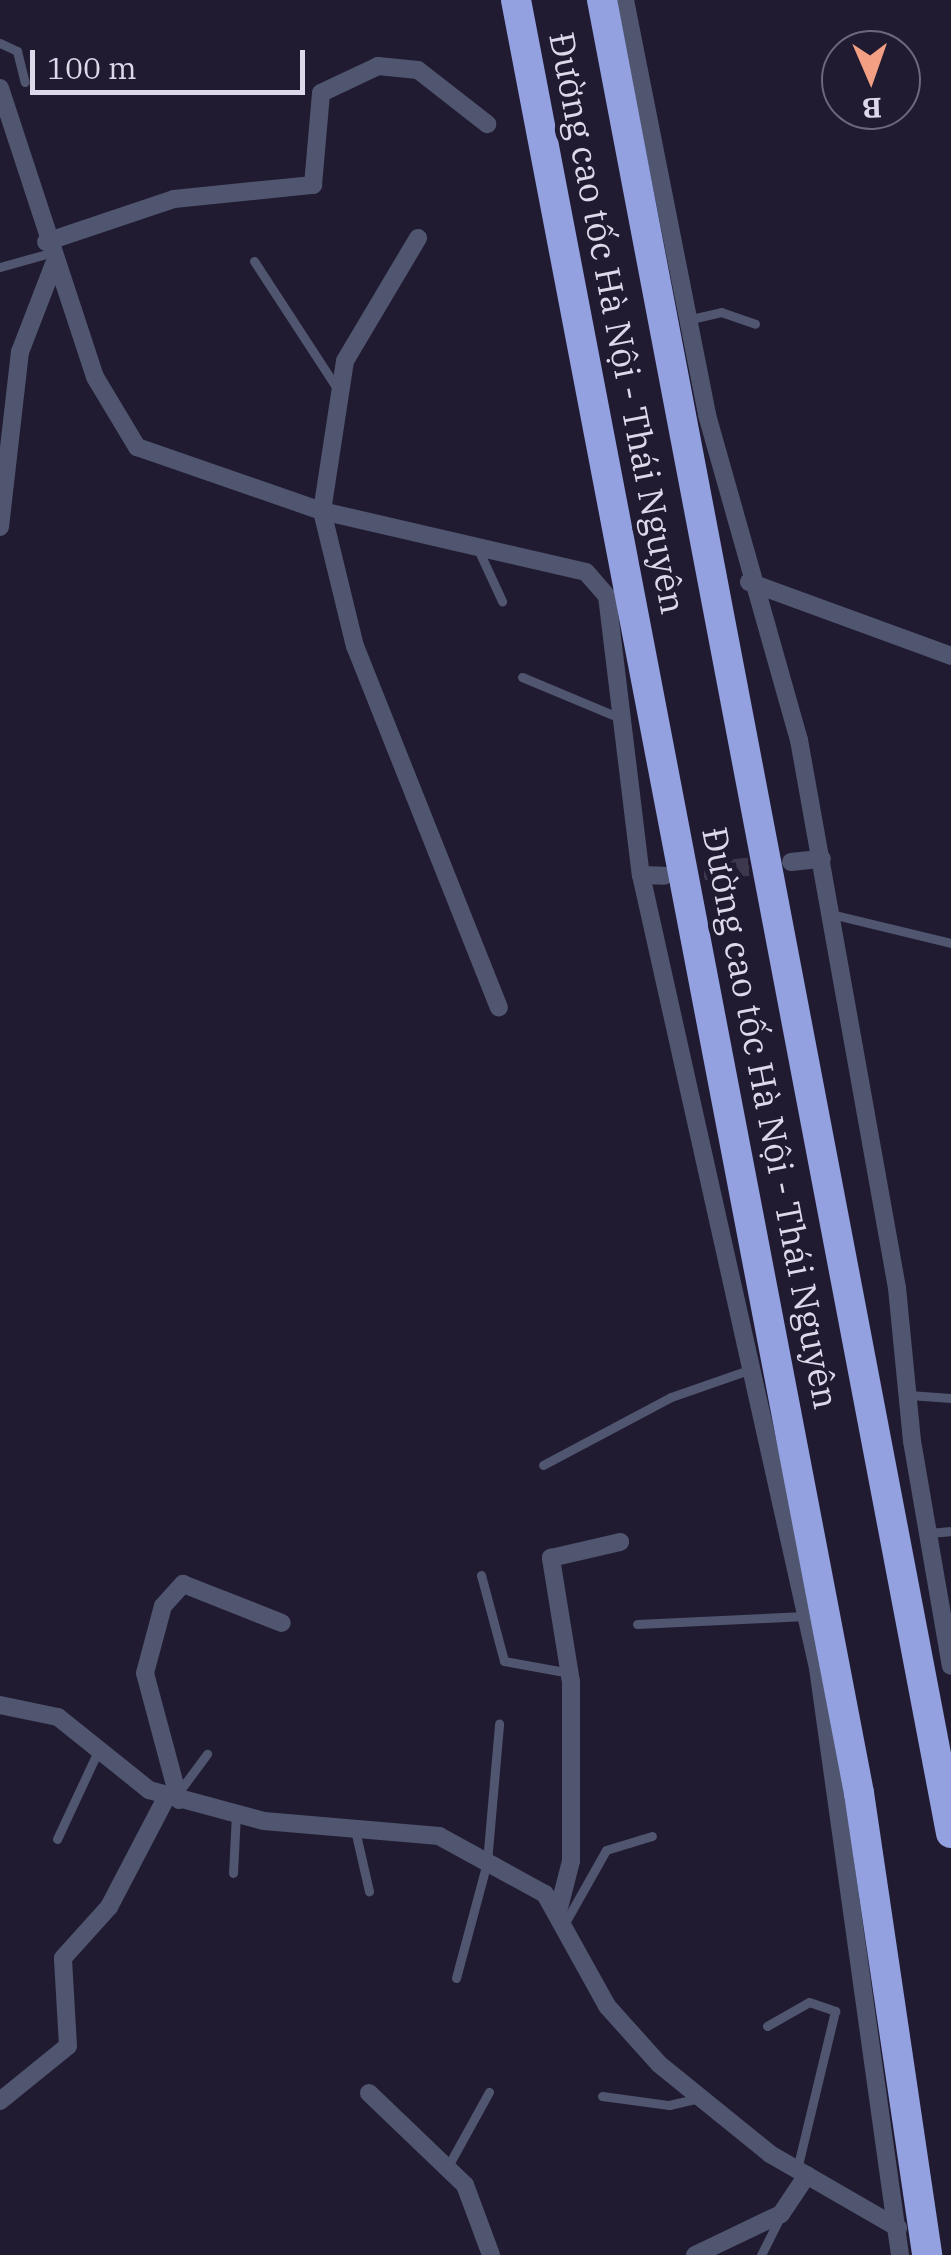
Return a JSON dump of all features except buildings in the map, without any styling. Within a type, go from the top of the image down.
[{"type":"highway","name":"Đường cao tốc Hà Nội - Thái Nguyên","points":[[516,0],[699,933],[812,1537],[927,2255]]},
{"type":"highway","name":"Đường cao tốc Hà Nội - Thái Nguyên","points":[[602,0],[951,1833]]},
{"type":"street","points":[[625,0],[686,320],[749,582],[799,740],[822,859],[951,1666]]},
{"type":"street","points":[[0,526],[3,468],[26,326],[50,253],[174,198],[313,185],[321,93],[378,66],[418,70],[487,124]]},
{"type":"street","points":[[0,88],[50,253],[95,377],[137,447],[322,511],[476,544],[601,583],[642,875],[808,1616],[900,2255]]},
{"type":"street","points":[[418,238],[336,389],[322,511],[355,646],[499,1007]]},
{"type":"street","points":[[749,582],[951,656]]},
{"type":"street","points":[[790,862],[822,859]]},
{"type":"street","points":[[642,875],[664,876]]},
{"type":"street","points":[[562,1914],[571,1861],[570,1673],[551,1558],[620,1542]]},
{"type":"street","points":[[0,2101],[68,2046],[63,1958],[109,1907],[175,1796],[144,1673],[163,1606],[176,1586],[282,1623]]},
{"type":"street","points":[[0,1705],[42,1709],[98,1752],[175,1796],[235,1819],[355,1834],[440,1836],[487,1862],[562,1914],[607,2006],[699,2098],[802,2172],[898,2228]]},
{"type":"street","points":[[368,2093],[465,2185],[491,2255]]},
{"type":"street","points":[[695,2255],[782,2214],[802,2172]]},
{"type":"lane","points":[[0,42],[17,51],[25,82]]},
{"type":"lane","points":[[0,266],[50,253]]},
{"type":"lane","points":[[254,260],[324,358],[336,389]]},
{"type":"lane","points":[[686,320],[721,312],[756,324]]},
{"type":"lane","points":[[476,544],[502,601]]},
{"type":"lane","points":[[522,677],[623,719]]},
{"type":"lane","points":[[831,914],[951,943]]},
{"type":"lane","points":[[543,1465],[671,1396],[752,1369]]},
{"type":"lane","points":[[907,1394],[951,1398]]},
{"type":"lane","points":[[927,1533],[951,1532]]},
{"type":"lane","points":[[481,1575],[504,1660],[570,1673]]},
{"type":"lane","points":[[637,1624],[808,1616]]},
{"type":"lane","points":[[456,1978],[487,1862],[499,1724]]},
{"type":"lane","points":[[57,1839],[98,1752]]},
{"type":"lane","points":[[175,1796],[207,1754]]},
{"type":"lane","points":[[233,1872],[235,1819]]},
{"type":"lane","points":[[355,1834],[369,1891]]},
{"type":"lane","points":[[562,1914],[606,1850],[652,1836]]},
{"type":"lane","points":[[768,2026],[810,2002],[835,2011],[802,2172]]},
{"type":"lane","points":[[446,2170],[489,2092]]},
{"type":"lane","points":[[602,2096],[669,2106],[699,2098]]},
{"type":"lane","points":[[761,2255],[782,2214]]},
{"type":"tunnel","points":[[677,874],[775,864]]}]
